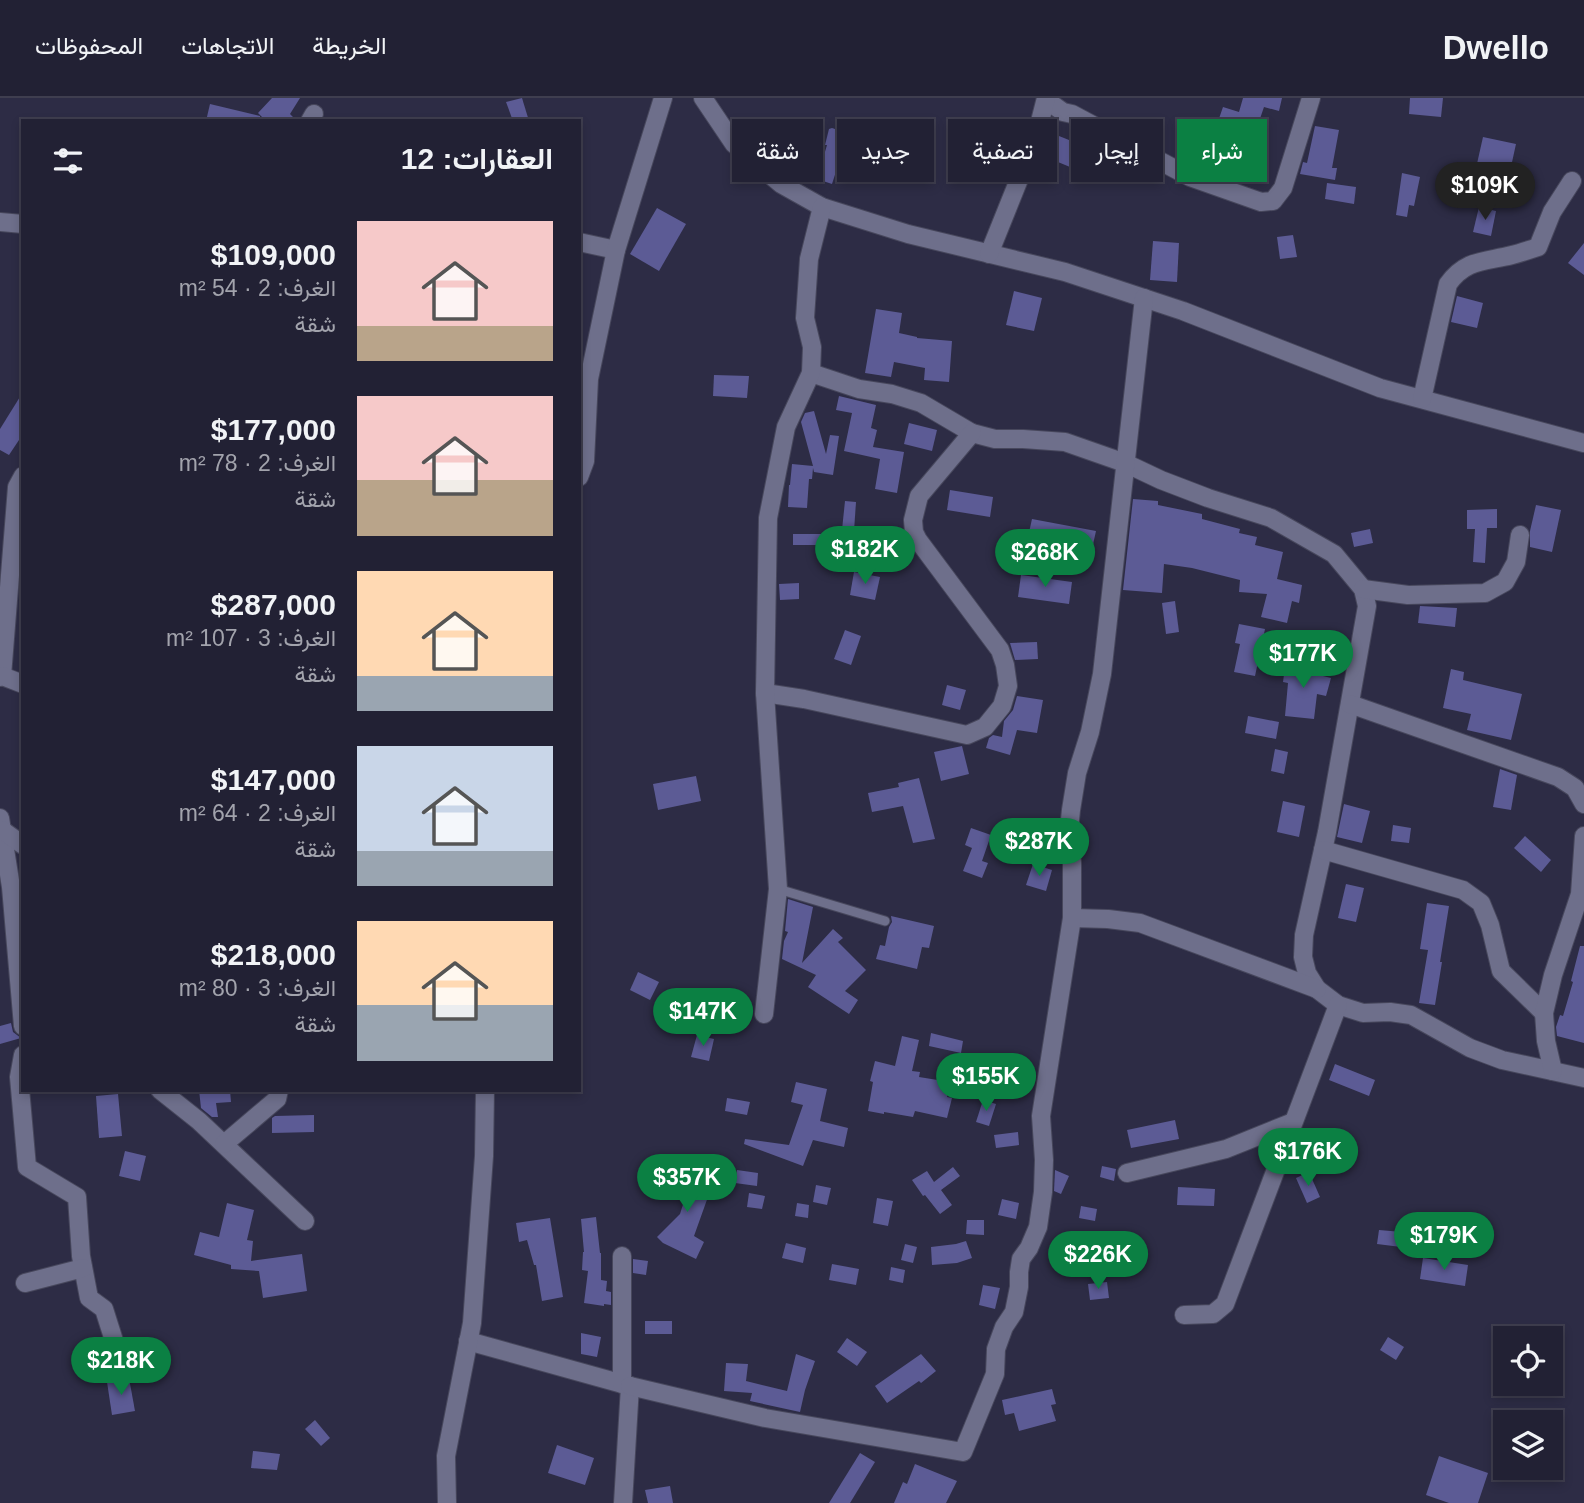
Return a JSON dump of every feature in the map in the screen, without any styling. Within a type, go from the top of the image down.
[{"type":"street","points":[[581,472],[585,461],[584,378],[616,250],[663,98]]},
{"type":"street","points":[[703,98],[734,145],[782,184],[822,206],[908,234],[1065,272],[1183,311],[1380,387],[1584,443]]},
{"type":"street","points":[[989,254],[1036,137],[1046,99],[1063,112],[1072,114],[1190,177],[1261,202],[1273,201],[1283,188],[1311,98]]},
{"type":"street","points":[[1422,399],[1448,284],[1457,272],[1475,263],[1538,247],[1552,212],[1572,181]]},
{"type":"street","points":[[764,1014],[778,889],[765,693],[768,518],[786,427],[811,373],[812,347],[805,318],[809,259],[822,206]]},
{"type":"street","points":[[0,222],[21,224]]},
{"type":"street","points":[[581,242],[616,250]]},
{"type":"street","points":[[468,1341],[626,1385],[765,1418],[963,1452],[995,1374],[996,1349],[1004,1327],[1014,1312],[1021,1259],[1038,1227],[1044,1160],[1041,1116],[1072,918],[1072,862],[1068,839],[1071,810],[1077,773],[1090,732],[1102,674],[1144,298]]},
{"type":"street","points":[[811,373],[859,389],[892,394],[920,403],[972,433],[995,439],[1065,442],[1125,463],[1208,498],[1270,518],[1334,554],[1363,589],[1367,606],[1323,850],[1304,935],[1303,957],[1307,973],[1317,989]]},
{"type":"street","points":[[765,693],[967,735],[985,727],[1002,706],[1008,686],[1006,665],[1000,650],[918,540],[912,520],[919,496],[972,433]]},
{"type":"street","points":[[21,480],[17,487],[1,676],[21,683]]},
{"type":"street","points":[[1363,589],[1408,595],[1485,593],[1505,582],[1516,562],[1520,535]]},
{"type":"street","points":[[1350,704],[1558,777],[1575,788],[1584,804]]},
{"type":"street","points":[[1,824],[21,843]]},
{"type":"street","points":[[1,824],[21,1005]]},
{"type":"street","points":[[1553,1071],[1546,1041],[1544,1013],[1553,975],[1580,894],[1584,836]]},
{"type":"street","points":[[1323,850],[1463,890],[1481,904],[1490,925],[1501,971],[1544,1013]]},
{"type":"street","points":[[1072,918],[1140,923],[1317,989],[1338,1005],[1363,1013],[1390,1012],[1411,1015],[1469,1048],[1502,1060],[1584,1078]]},
{"type":"street","points":[[1184,1315],[1213,1314],[1225,1304],[1338,1005]]},
{"type":"street","points":[[21,1066],[19,1077],[27,1167],[78,1197],[83,1268],[89,1298],[104,1309],[116,1347]]},
{"type":"street","points":[[163,1092],[199,1121],[305,1221]]},
{"type":"street","points":[[223,1144],[277,1099],[279,1092]]},
{"type":"street","points":[[447,1503],[446,1455],[472,1324],[484,1156],[485,1092]]},
{"type":"street","points":[[1127,1173],[1226,1149],[1293,1122]]},
{"type":"street","points":[[622,1256],[626,1385],[623,1503]]},
{"type":"street","points":[[25,1283],[83,1268]]},
{"type":"lane","points":[[778,889],[885,921]]},
{"type":"building","points":[[272,98],[300,98],[290,114],[295,119],[264,119],[258,113]]},
{"type":"building","points":[[522,98],[528,119],[512,119],[506,102]]},
{"type":"building","points":[[1243,98],[1282,98],[1279,111],[1264,107],[1260,119],[1219,119],[1223,107],[1239,112]]},
{"type":"building","points":[[1410,98],[1443,98],[1441,117],[1409,114]]},
{"type":"building","points":[[210,104],[260,116],[260,119],[206,119]]},
{"type":"building","points":[[1315,126],[1339,130],[1332,168],[1337,168],[1335,180],[1300,174],[1303,162],[1307,163]]},
{"type":"building","points":[[829,129],[837,130],[837,168],[832,184],[823,181],[823,159]]},
{"type":"building","points":[[1057,135],[1071,141],[1070,167],[1057,162]]},
{"type":"building","points":[[1483,137],[1516,144],[1507,185],[1474,177]]},
{"type":"building","points":[[1402,173],[1420,177],[1414,206],[1409,205],[1407,217],[1396,215]]},
{"type":"building","points":[[1327,183],[1356,187],[1354,204],[1325,199]]},
{"type":"building","points":[[1479,207],[1496,211],[1491,236],[1473,232]]},
{"type":"building","points":[[657,208],[686,224],[659,271],[630,254]]},
{"type":"building","points":[[1293,235],[1297,257],[1280,259],[1277,237]]},
{"type":"building","points":[[1153,241],[1179,243],[1177,282],[1150,280]]},
{"type":"building","points":[[1584,243],[1584,275],[1568,263]]},
{"type":"building","points":[[1014,291],[1042,298],[1034,331],[1006,325]]},
{"type":"building","points":[[1457,296],[1483,303],[1477,328],[1451,322]]},
{"type":"building","points":[[876,309],[902,313],[899,333],[917,338],[952,341],[949,382],[924,380],[925,368],[894,362],[891,377],[865,373]]},
{"type":"building","points":[[714,375],[749,376],[747,398],[713,396]]},
{"type":"building","points":[[21,395],[21,437],[9,455],[0,450],[0,429]]},
{"type":"building","points":[[839,396],[876,405],[871,428],[877,430],[873,447],[904,452],[897,493],[875,489],[880,459],[844,451],[852,413],[836,410]]},
{"type":"building","points":[[814,411],[826,454],[830,435],[839,436],[833,475],[814,472],[813,468],[812,479],[809,479],[807,508],[788,507],[792,464],[813,466],[801,422],[805,413]]},
{"type":"building","points":[[909,423],[937,430],[932,451],[904,444]]},
{"type":"building","points":[[950,490],[993,497],[990,517],[947,510]]},
{"type":"building","points":[[1133,499],[1158,501],[1158,505],[1202,514],[1202,519],[1240,529],[1239,533],[1257,537],[1255,545],[1283,552],[1277,579],[1302,585],[1299,603],[1292,601],[1287,623],[1261,617],[1267,594],[1239,592],[1240,580],[1192,568],[1164,564],[1162,593],[1123,590]]},
{"type":"building","points":[[845,501],[856,502],[854,531],[842,530]]},
{"type":"building","points":[[1536,505],[1561,510],[1552,552],[1530,547],[1530,531]]},
{"type":"building","points":[[1497,509],[1497,528],[1487,528],[1485,563],[1473,562],[1475,529],[1467,529],[1467,510]]},
{"type":"building","points":[[1032,519],[1096,531],[1092,549],[1028,537]]},
{"type":"building","points":[[1370,529],[1373,543],[1354,547],[1351,533]]},
{"type":"building","points":[[793,534],[848,534],[848,545],[793,545]]},
{"type":"building","points":[[854,572],[880,577],[875,600],[850,595]]},
{"type":"building","points":[[1021,575],[1072,582],[1069,604],[1018,597]]},
{"type":"building","points":[[799,583],[799,599],[780,600],[779,584]]},
{"type":"building","points":[[1175,601],[1179,632],[1166,634],[1162,603]]},
{"type":"building","points":[[1420,606],[1457,608],[1455,627],[1418,623]]},
{"type":"building","points":[[1239,624],[1265,629],[1255,676],[1234,672],[1240,644],[1235,643]]},
{"type":"building","points":[[845,630],[861,636],[851,665],[834,659]]},
{"type":"building","points":[[1037,642],[1038,659],[1015,660],[1010,643]]},
{"type":"building","points":[[1286,660],[1304,663],[1303,671],[1331,678],[1326,696],[1317,694],[1314,719],[1285,716],[1288,683],[1283,682]]},
{"type":"building","points":[[1451,669],[1464,672],[1463,680],[1522,694],[1511,740],[1467,730],[1471,714],[1443,708]]},
{"type":"building","points":[[947,685],[966,690],[960,710],[942,705]]},
{"type":"building","points":[[1017,696],[1043,700],[1037,733],[1017,730],[1010,755],[986,748],[993,735],[1002,737],[1004,721],[1013,710]]},
{"type":"building","points":[[1248,716],[1279,722],[1276,739],[1245,733]]},
{"type":"building","points":[[962,746],[969,774],[941,781],[934,752]]},
{"type":"building","points":[[1275,749],[1288,752],[1284,774],[1271,771]]},
{"type":"building","points":[[1500,769],[1517,775],[1511,810],[1493,807]]},
{"type":"building","points":[[696,776],[701,801],[658,810],[653,784]]},
{"type":"building","points":[[919,778],[935,839],[913,843],[903,806],[872,812],[868,793],[899,787],[898,783]]},
{"type":"building","points":[[1283,801],[1305,806],[1299,837],[1277,832]]},
{"type":"building","points":[[1344,804],[1370,811],[1362,843],[1337,837]]},
{"type":"building","points":[[1393,825],[1411,828],[1409,843],[1391,841]]},
{"type":"building","points":[[971,828],[991,835],[982,861],[988,863],[982,878],[963,871],[972,848],[965,845]]},
{"type":"building","points":[[1525,836],[1551,860],[1541,872],[1514,848]]},
{"type":"building","points":[[1033,864],[1052,870],[1046,891],[1026,885]]},
{"type":"building","points":[[1346,884],[1364,888],[1356,922],[1338,918]]},
{"type":"building","points":[[788,899],[813,907],[802,963],[833,929],[843,938],[838,942],[866,970],[845,991],[858,1000],[849,1014],[808,987],[816,975],[782,959],[788,932],[785,931]]},
{"type":"building","points":[[1427,903],[1449,906],[1435,1005],[1419,1003],[1428,950],[1420,949]]},
{"type":"building","points":[[891,916],[934,926],[929,948],[922,947],[917,969],[876,959],[880,945],[885,946],[892,922]]},
{"type":"building","points":[[1580,946],[1584,946],[1584,1043],[1557,1036],[1556,1027],[1560,1015],[1563,1016]]},
{"type":"building","points":[[638,972],[659,982],[650,1000],[630,990]]},
{"type":"building","points":[[11,1023],[13,1032],[21,1038],[0,1044],[0,1026]]},
{"type":"building","points":[[931,1033],[963,1041],[961,1053],[929,1046]]},
{"type":"building","points":[[697,1035],[714,1039],[709,1061],[691,1057]]},
{"type":"building","points":[[902,1036],[919,1040],[912,1071],[920,1072],[919,1077],[950,1082],[947,1097],[952,1098],[947,1118],[915,1111],[913,1117],[868,1111],[873,1082],[870,1081],[875,1061],[895,1066]]},
{"type":"building","points":[[996,1055],[1027,1060],[1024,1078],[993,1073]]},
{"type":"building","points":[[1335,1064],[1375,1080],[1369,1096],[1329,1080]]},
{"type":"building","points":[[796,1082],[827,1089],[820,1121],[848,1128],[844,1147],[813,1140],[803,1166],[744,1144],[745,1139],[789,1145],[803,1105],[791,1102]]},
{"type":"building","points":[[199,1092],[230,1092],[231,1102],[216,1103],[218,1117],[212,1117],[201,1108]]},
{"type":"building","points":[[118,1094],[122,1136],[99,1138],[96,1096]]},
{"type":"building","points":[[727,1098],[750,1102],[747,1115],[725,1111]]},
{"type":"building","points":[[983,1100],[996,1104],[989,1126],[976,1122]]},
{"type":"building","points":[[314,1115],[314,1132],[272,1133],[272,1118],[275,1116]]},
{"type":"building","points":[[1175,1120],[1179,1139],[1131,1148],[1127,1130]]},
{"type":"building","points":[[1018,1132],[1019,1145],[996,1148],[994,1135]]},
{"type":"building","points":[[125,1151],[146,1156],[140,1181],[119,1176]]},
{"type":"building","points":[[1102,1166],[1116,1169],[1114,1181],[1100,1177]]},
{"type":"building","points":[[953,1167],[960,1176],[941,1190],[952,1205],[940,1214],[912,1180],[927,1171],[934,1182]]},
{"type":"building","points":[[737,1170],[758,1173],[757,1186],[735,1183]]},
{"type":"building","points":[[1055,1170],[1069,1176],[1061,1194],[1054,1191]]},
{"type":"building","points":[[1309,1172],[1320,1197],[1307,1203],[1296,1178]]},
{"type":"building","points":[[710,1177],[711,1194],[694,1236],[704,1242],[696,1259],[663,1243],[657,1237],[680,1214],[686,1195],[666,1196],[666,1179]]},
{"type":"building","points":[[816,1185],[831,1188],[827,1205],[813,1202]]},
{"type":"building","points":[[1178,1187],[1215,1189],[1214,1206],[1177,1205]]},
{"type":"building","points":[[749,1193],[765,1196],[762,1209],[747,1207]]},
{"type":"building","points":[[877,1198],[893,1201],[888,1226],[873,1223]]},
{"type":"building","points":[[1002,1199],[1019,1203],[1016,1219],[998,1215]]},
{"type":"building","points":[[227,1203],[254,1210],[247,1240],[253,1241],[251,1261],[302,1254],[307,1291],[263,1298],[259,1271],[231,1269],[231,1265],[194,1255],[200,1232],[219,1237]]},
{"type":"building","points":[[797,1203],[809,1205],[808,1218],[795,1216]]},
{"type":"building","points":[[1081,1206],[1097,1209],[1095,1221],[1079,1218]]},
{"type":"building","points":[[596,1217],[601,1253],[601,1280],[607,1281],[606,1291],[611,1292],[611,1305],[604,1306],[584,1303],[588,1271],[582,1270],[584,1252],[581,1219]]},
{"type":"building","points":[[550,1218],[563,1297],[542,1301],[536,1265],[527,1240],[519,1242],[516,1223]]},
{"type":"building","points":[[967,1220],[984,1220],[984,1235],[966,1234]]},
{"type":"building","points":[[1379,1230],[1402,1232],[1401,1247],[1377,1244]]},
{"type":"building","points":[[966,1241],[972,1258],[957,1263],[932,1265],[931,1247]]},
{"type":"building","points":[[786,1243],[806,1248],[803,1263],[782,1258]]},
{"type":"building","points":[[905,1244],[917,1247],[913,1263],[901,1260]]},
{"type":"building","points":[[1106,1255],[1118,1258],[1114,1276],[1101,1273]]},
{"type":"building","points":[[1423,1258],[1468,1265],[1465,1286],[1420,1279]]},
{"type":"building","points":[[633,1259],[648,1261],[646,1275],[633,1273]]},
{"type":"building","points":[[832,1264],[859,1269],[856,1285],[829,1280]]},
{"type":"building","points":[[891,1267],[905,1270],[903,1283],[889,1280]]},
{"type":"building","points":[[1107,1282],[1109,1298],[1090,1300],[1088,1284]]},
{"type":"building","points":[[983,1285],[1000,1288],[995,1309],[979,1305]]},
{"type":"building","points":[[645,1321],[672,1321],[672,1334],[645,1334]]},
{"type":"building","points":[[581,1333],[601,1337],[597,1357],[581,1354]]},
{"type":"building","points":[[1388,1337],[1404,1347],[1396,1360],[1380,1350]]},
{"type":"building","points":[[847,1338],[867,1352],[857,1366],[837,1352]]},
{"type":"building","points":[[796,1354],[815,1361],[800,1412],[750,1401],[752,1393],[724,1391],[726,1363],[748,1364],[746,1381],[787,1391]]},
{"type":"building","points":[[921,1354],[936,1371],[887,1403],[875,1386]]},
{"type":"building","points":[[129,1378],[135,1411],[112,1415],[107,1382]]},
{"type":"building","points":[[1052,1389],[1056,1404],[1051,1405],[1056,1421],[1019,1431],[1014,1413],[1005,1415],[1002,1400]]},
{"type":"building","points":[[315,1420],[330,1438],[321,1446],[305,1429]]},
{"type":"building","points":[[557,1445],[594,1458],[585,1485],[548,1473]]},
{"type":"building","points":[[253,1451],[280,1454],[277,1470],[251,1468]]},
{"type":"building","points":[[860,1453],[875,1462],[850,1503],[829,1503]]},
{"type":"building","points":[[1439,1456],[1488,1473],[1478,1503],[1449,1503],[1426,1495]]},
{"type":"building","points":[[915,1464],[957,1481],[946,1503],[894,1503],[903,1482],[907,1484]]},
{"type":"building","points":[[670,1486],[673,1503],[648,1503],[645,1490]]}]
